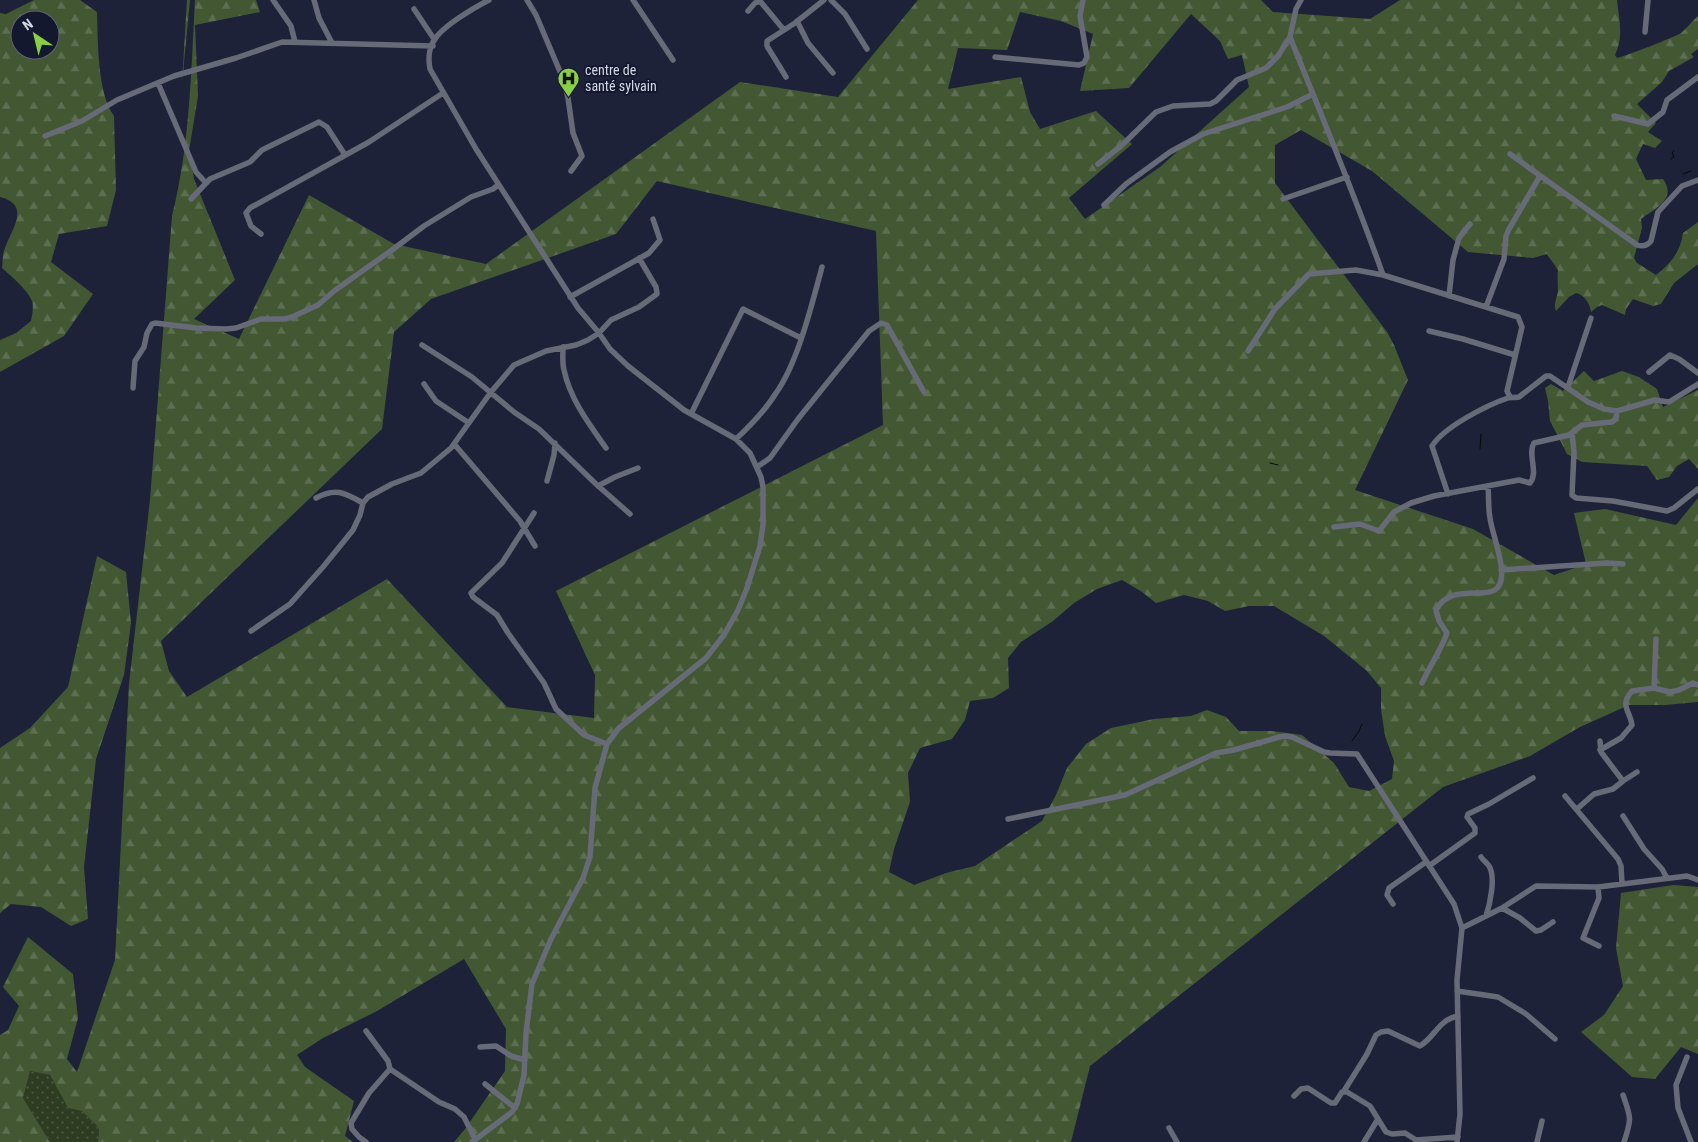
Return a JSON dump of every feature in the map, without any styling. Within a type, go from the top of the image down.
[{"type":"street","points":[[273,0],[291,26],[295,42]]},
{"type":"street","points":[[314,0],[319,18],[332,43]]},
{"type":"street","points":[[366,1031],[388,1061],[390,1069],[464,1117],[473,1141],[509,1115],[515,1108],[524,1075],[526,1033],[532,984],[551,939],[581,883],[589,860],[595,788],[608,744],[619,728],[706,658],[732,623],[747,588],[760,546],[763,525],[763,487],[757,467],[750,453],[736,439],[691,414],[628,366],[610,349],[578,308],[498,185],[430,69],[428,60],[434,42],[453,21],[476,3],[489,0]]},
{"type":"street","points":[[527,0],[549,45],[567,93],[573,133],[582,156],[571,171]]},
{"type":"street","points":[[633,0],[672,60]]},
{"type":"street","points":[[786,77],[767,46],[767,41],[797,22],[824,0]]},
{"type":"street","points":[[832,0],[845,14],[867,49]]},
{"type":"street","points":[[995,57],[1078,65],[1084,63],[1086,57],[1080,16],[1083,0]]},
{"type":"street","points":[[1098,164],[1121,146],[1156,112],[1173,106],[1210,104],[1216,101],[1237,80],[1266,68],[1278,56],[1290,37],[1296,9],[1300,0]]},
{"type":"street","points":[[1645,32],[1648,0]]},
{"type":"street","points":[[748,11],[755,3],[760,1],[784,30]]},
{"type":"street","points":[[414,9],[434,42]]},
{"type":"street","points":[[797,22],[808,43],[833,73]]},
{"type":"street","points":[[1290,37],[1348,177],[1383,276]]},
{"type":"street","points":[[45,136],[82,121],[117,100],[174,76],[282,42],[434,42]]},
{"type":"street","points":[[1614,116],[1648,124],[1663,112],[1667,100],[1698,78]]},
{"type":"street","points":[[158,83],[193,166],[206,183]]},
{"type":"street","points":[[261,234],[251,226],[246,213],[250,208],[369,142],[443,93]]},
{"type":"street","points":[[1104,205],[1126,184],[1170,152],[1203,134],[1287,107],[1313,94]]},
{"type":"street","points":[[191,199],[210,179],[250,162],[262,150],[319,122],[327,127],[345,155]]},
{"type":"street","points":[[1510,154],[1637,246],[1644,246],[1651,241],[1658,212],[1682,186],[1698,180]]},
{"type":"street","points":[[1486,307],[1504,259],[1506,236],[1540,176]]},
{"type":"street","points":[[1283,199],[1348,177]]},
{"type":"street","points":[[133,388],[135,361],[144,348],[147,332],[152,324],[226,329],[236,328],[261,320],[292,317],[318,304],[424,226],[471,197],[498,185]]},
{"type":"street","points":[[570,296],[649,253],[660,240],[653,219]]},
{"type":"street","points":[[1449,296],[1459,238],[1470,224]]},
{"type":"street","points":[[250,631],[290,604],[323,568],[353,530],[363,503],[368,497],[392,484],[421,473],[432,466],[455,445],[491,392],[518,362],[588,340],[599,333],[611,320],[639,307],[657,294],[656,287],[639,258]]},
{"type":"street","points":[[736,439],[754,423],[778,392],[796,354],[822,266]]},
{"type":"street","points":[[1248,351],[1275,309],[1308,274],[1356,270],[1383,276],[1516,316],[1520,320],[1522,327],[1508,391],[1510,397]]},
{"type":"street","points":[[691,414],[743,309],[801,338]]},
{"type":"street","points":[[1568,387],[1591,318]]},
{"type":"street","points":[[757,467],[770,458],[798,419],[869,331],[882,323],[886,324],[924,392]]},
{"type":"street","points":[[1429,331],[1515,355]]},
{"type":"street","points":[[422,345],[451,362],[514,412],[540,429],[598,486],[630,514]]},
{"type":"street","points":[[563,347],[564,369],[571,393],[580,410],[606,448]]},
{"type":"street","points":[[1649,372],[1670,356],[1679,359],[1698,373]]},
{"type":"street","points":[[1448,494],[1432,446],[1437,439],[1446,430],[1467,418],[1510,397],[1519,397],[1546,376],[1550,376],[1596,406],[1617,411],[1655,400],[1671,401],[1698,384]]},
{"type":"street","points":[[424,384],[436,401],[469,423]]},
{"type":"street","points":[[1334,527],[1360,524],[1379,531],[1394,512],[1411,503],[1434,496],[1519,480],[1530,482],[1533,477],[1531,447],[1534,443],[1572,433],[1582,426],[1615,421],[1617,411]]},
{"type":"street","points":[[1572,433],[1574,452],[1572,495],[1574,498],[1613,501],[1667,511],[1674,508],[1698,488]]},
{"type":"street","points":[[547,481],[555,444]]},
{"type":"street","points":[[455,445],[515,515],[534,546]]},
{"type":"street","points":[[598,486],[614,476],[638,468]]},
{"type":"street","points":[[1422,683],[1443,644],[1447,632],[1439,621],[1436,610],[1440,602],[1451,596],[1489,592],[1498,588],[1502,578],[1490,518],[1488,487]]},
{"type":"street","points":[[316,498],[337,491],[363,503]]},
{"type":"street","points":[[534,513],[502,563],[470,593],[497,615],[544,683],[556,709],[584,734],[608,744]]},
{"type":"street","points":[[1501,570],[1607,563],[1623,564]]},
{"type":"street","points":[[1654,688],[1656,639]]},
{"type":"street","points":[[1600,750],[1621,738],[1632,725],[1625,702],[1626,697],[1632,691],[1654,688],[1670,692],[1693,683],[1698,685]]},
{"type":"street","points":[[1008,819],[1125,795],[1216,753],[1286,736],[1324,752],[1357,754],[1454,904],[1462,928],[1457,991],[1460,1114],[1457,1140],[1416,1140],[1410,1139],[1405,1133],[1389,1134],[1370,1106],[1344,1091]]},
{"type":"street","points":[[1600,741],[1600,750],[1623,781]]},
{"type":"street","points":[[1576,809],[1597,793],[1613,790],[1637,772]]},
{"type":"street","points":[[1393,904],[1387,895],[1389,888],[1475,833],[1475,828],[1467,817],[1468,814],[1490,804],[1532,778]]},
{"type":"street","points":[[1565,796],[1618,859],[1621,866],[1622,883]]},
{"type":"street","points":[[1623,816],[1644,849],[1662,869],[1667,878]]},
{"type":"street","points":[[1481,857],[1489,865],[1492,874],[1490,902],[1486,916]]},
{"type":"street","points":[[1462,928],[1502,908],[1536,886],[1598,887],[1687,876],[1698,880]]},
{"type":"street","points":[[1598,887],[1599,898],[1583,938],[1599,946]]},
{"type":"street","points":[[1502,908],[1520,918],[1536,931],[1553,922]]},
{"type":"street","points":[[1457,991],[1498,997],[1526,1014],[1555,1038]]},
{"type":"street","points":[[1294,1096],[1301,1088],[1308,1088],[1335,1103],[1367,1054],[1376,1035],[1388,1031],[1420,1046],[1428,1040],[1444,1021],[1458,1016]]},
{"type":"street","points":[[480,1047],[496,1046],[511,1056],[525,1060]]},
{"type":"street","points":[[1686,1057],[1676,1085],[1678,1108],[1691,1142]]},
{"type":"street","points":[[366,1142],[358,1137],[352,1129],[351,1123],[369,1092],[390,1069]]},
{"type":"street","points":[[485,1084],[515,1108]]},
{"type":"street","points":[[1623,1095],[1630,1118],[1624,1142]]},
{"type":"street","points":[[1364,1142],[1378,1119]]},
{"type":"street","points":[[1537,1142],[1542,1121]]},
{"type":"street","points":[[1169,1128],[1177,1142]]},
{"type":"green space","points":[[34,0],[80,0],[97,12],[101,80],[108,106],[114,116],[116,190],[107,226],[59,234],[51,262],[93,294],[64,336],[0,372],[0,340],[16,333],[31,321],[33,308],[32,301],[27,292],[2,268],[4,250],[17,219],[17,212],[15,206],[10,201],[0,197],[0,13],[6,14],[10,12],[10,60],[60,60],[60,10],[14,10]]},
{"type":"green space","points":[[187,0],[190,0],[182,83]]},
{"type":"green space","points":[[195,0],[256,0],[260,12],[195,25],[198,96],[189,151],[194,179],[235,280],[194,319],[239,339],[309,195],[394,244],[486,264],[740,82],[838,97],[918,0],[1261,0],[1273,12],[1370,19],[1400,0],[1617,0],[1620,28],[1618,48],[1615,55],[1617,58],[1681,33],[1698,16],[1698,49],[1691,54],[1694,57],[1669,71],[1662,82],[1637,104],[1656,123],[1648,132],[1662,141],[1655,148],[1643,144],[1636,159],[1646,180],[1663,179],[1668,192],[1666,198],[1658,207],[1641,219],[1642,228],[1634,258],[1637,263],[1656,275],[1674,257],[1680,246],[1683,233],[1698,222],[1698,264],[1674,283],[1661,304],[1653,306],[1633,299],[1626,309],[1625,315],[1602,305],[1591,312],[1586,300],[1576,293],[1569,297],[1556,311],[1558,270],[1547,254],[1533,258],[1468,252],[1372,171],[1301,130],[1275,145],[1275,183],[1387,332],[1408,380],[1355,490],[1473,529],[1554,575],[1586,564],[1574,513],[1605,509],[1676,525],[1698,498],[1698,702],[1665,705],[1629,705],[1580,727],[1530,756],[1443,787],[1090,1066],[1071,1142],[454,1142],[505,1071],[506,1029],[464,959],[377,1011],[323,1038],[297,1055],[305,1067],[354,1101],[345,1136],[353,1142],[98,1142],[99,1128],[82,1111],[68,1108],[50,1075],[30,1071],[23,1098],[50,1142],[0,1142],[0,1035],[8,1030],[19,1006],[3,987],[28,937],[73,974],[78,1018],[67,1059],[77,1072],[115,960],[129,684],[150,500],[172,216],[183,162],[186,135]],"holes":[[[1020,12],[1061,21],[1093,34],[1080,91],[1129,88],[1191,14],[1220,41],[1228,59],[1242,55],[1249,87],[1160,167],[1085,219],[1069,198],[1132,144],[1096,111],[1040,129],[1030,112],[1021,77],[948,89],[958,48],[1007,50]],[[657,181],[876,231],[883,425],[556,591],[595,675],[594,718],[507,707],[387,579],[187,697],[169,671],[161,641],[382,429],[394,332],[431,299],[616,234]],[[1122,580],[1156,603],[1184,595],[1208,601],[1225,611],[1249,606],[1274,606],[1324,636],[1366,670],[1381,688],[1381,709],[1385,736],[1394,761],[1392,779],[1369,791],[1349,787],[1334,763],[1302,735],[1272,731],[1239,731],[1226,717],[1207,710],[1191,716],[1154,719],[1111,728],[1086,744],[1067,768],[1056,795],[1042,821],[975,866],[946,873],[914,885],[889,872],[894,849],[910,802],[908,773],[920,748],[952,739],[965,720],[970,701],[993,698],[1009,688],[1008,658],[1021,642],[1053,621],[1074,603],[1097,589]]]},
{"type":"green space","points":[[1584,371],[1594,381],[1622,371],[1639,377],[1657,389],[1663,407],[1698,390],[1698,469],[1689,459],[1677,466],[1669,477],[1657,480],[1647,466],[1582,462],[1567,454],[1550,421],[1545,388],[1551,384],[1563,391]]},
{"type":"green space","points":[[97,556],[126,572],[131,623],[124,675],[96,759],[84,867],[88,919],[71,926],[41,907],[11,904],[0,913],[0,748],[30,728],[68,687]]},
{"type":"green space","points":[[1673,885],[1698,887],[1698,1054],[1681,1047],[1655,1079],[1632,1077],[1581,1032],[1604,1015],[1623,986],[1616,948],[1621,893]]},
{"type":"green space","points":[[30,1071],[50,1075],[68,1108],[82,1111],[99,1128],[98,1142],[50,1142],[23,1098]]},
{"type":"waterway","points":[[1671,159],[1674,157],[1672,153],[1674,151]]},
{"type":"waterway","points":[[1683,174],[1691,171]]},
{"type":"waterway","points":[[1480,449],[1481,434]]},
{"type":"waterway","points":[[1270,463],[1278,465]]},
{"type":"waterway","points":[[1352,741],[1362,724]]},
{"type":"place","name":"centre de santé sylvain","points":[[569,97]]}]
